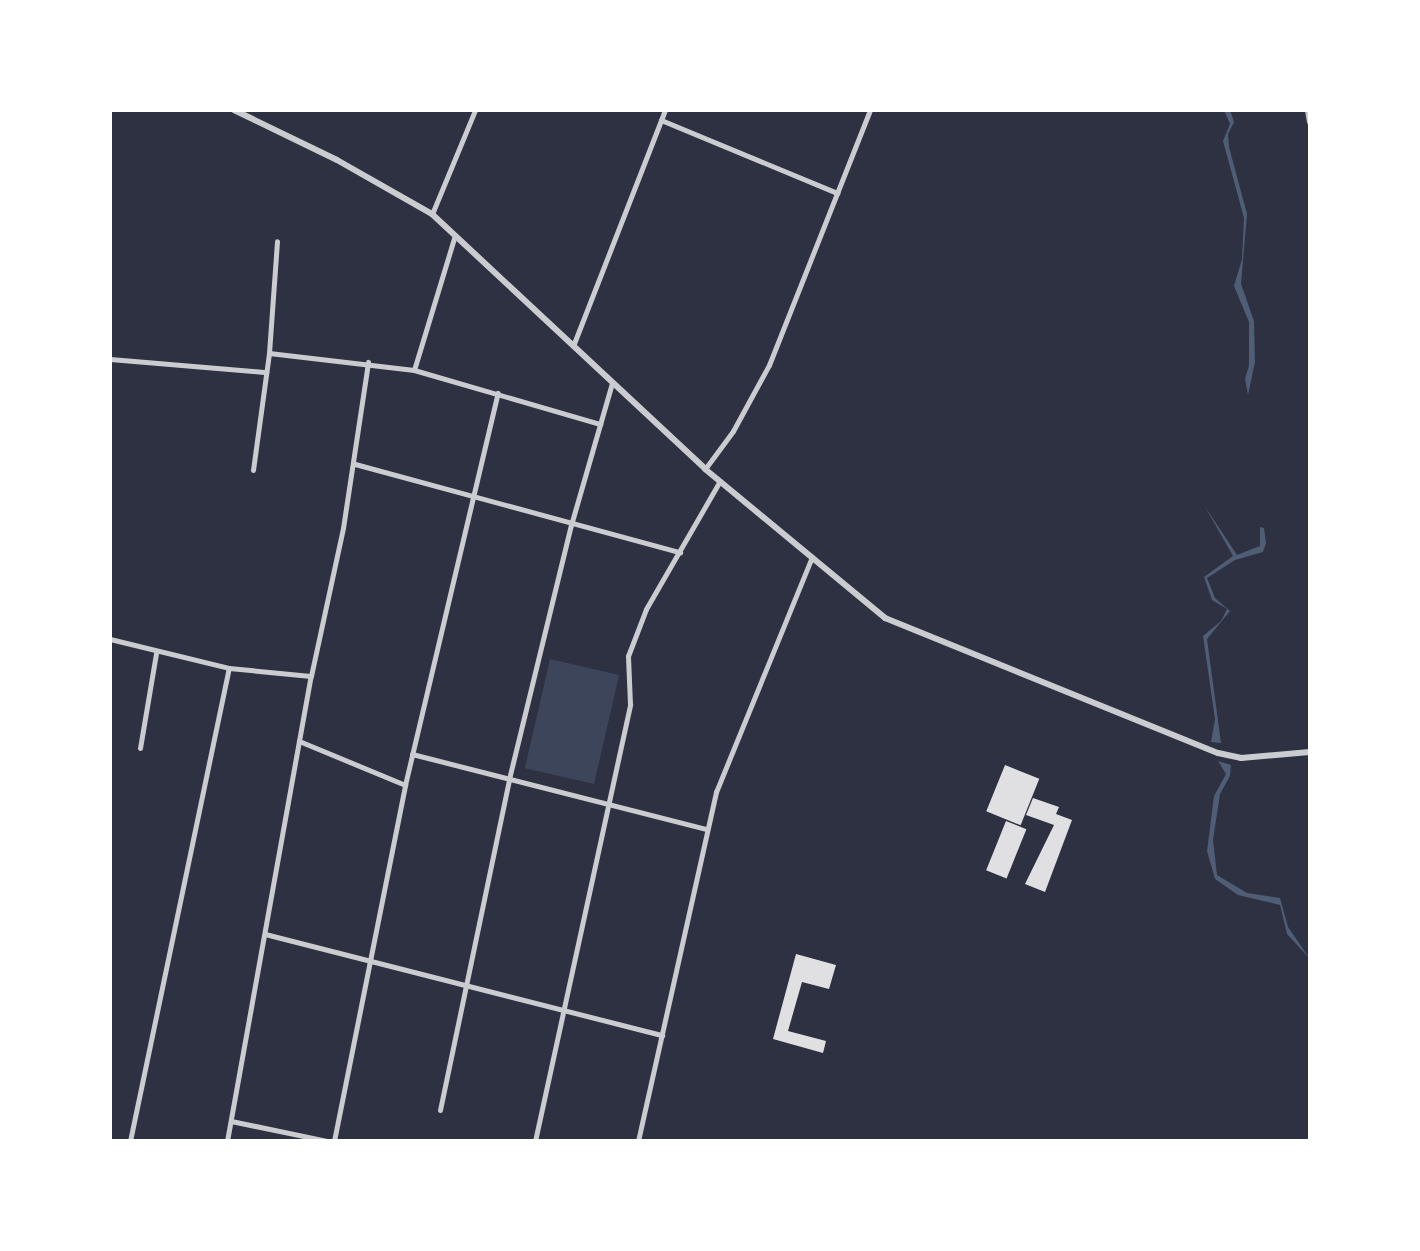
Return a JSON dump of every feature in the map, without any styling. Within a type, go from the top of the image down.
[{"type":"street","points":[[234,110],[337,160],[432,214],[705,469],[874,612],[902,628],[1199,746],[1240,758],[1310,752]]},
{"type":"street","points":[[432,214],[475,110]]},
{"type":"street","points":[[573,346],[665,110]]},
{"type":"street","points":[[705,469],[733,431],[768,365],[870,110]]},
{"type":"street","points":[[1308,110],[1310,122]]},
{"type":"street","points":[[661,120],[837,193]]},
{"type":"street","points":[[414,370],[455,235]]},
{"type":"street","points":[[253,470],[269,353],[277,240]]},
{"type":"street","points":[[269,353],[414,370],[600,424]]},
{"type":"street","points":[[110,360],[266,372]]},
{"type":"street","points":[[227,1141],[311,676],[355,464],[368,362]]},
{"type":"street","points":[[440,1110],[509,779],[571,525],[612,382]]},
{"type":"street","points":[[231,1121],[331,1141],[405,785],[498,393]]},
{"type":"street","points":[[355,464],[680,552]]},
{"type":"street","points":[[534,1141],[630,704],[628,656],[646,610],[720,480]]},
{"type":"street","points":[[638,1141],[716,792],[812,557]]},
{"type":"street","points":[[110,639],[228,668],[311,676]]},
{"type":"street","points":[[140,748],[157,651]]},
{"type":"street","points":[[130,1141],[228,668]]},
{"type":"street","points":[[299,740],[405,785]]},
{"type":"street","points":[[412,754],[707,828]]},
{"type":"street","points":[[265,934],[662,1035]]},
{"type":"shaded area","points":[[1224,110],[1230,110],[1234,122],[1228,134],[1229,147],[1247,214],[1241,284],[1254,321],[1255,362],[1248,395],[1245,379],[1249,365],[1249,322],[1234,286],[1242,259],[1244,218],[1223,141],[1230,124]]},
{"type":"shaded area","points":[[1204,505],[1237,555],[1260,546],[1260,527],[1264,528],[1266,543],[1263,552],[1235,560],[1207,578],[1215,598],[1230,611],[1207,639],[1221,743],[1211,742],[1215,719],[1203,636],[1221,621],[1227,609],[1212,600],[1204,577],[1233,556]]},
{"type":"shaded area","points":[[550,659],[619,675],[594,784],[525,768]]},
{"type":"shaded area","points":[[1218,761],[1231,765],[1220,794],[1213,840],[1217,875],[1247,893],[1280,898],[1288,927],[1310,959],[1287,934],[1280,905],[1238,895],[1215,879],[1207,851],[1214,796],[1226,774]]},
{"type":"building","points":[[1005,765],[1039,779],[1021,825],[986,811]]},
{"type":"building","points":[[1033,798],[1059,807],[1056,814],[1072,820],[1045,892],[1025,884],[1054,825],[1026,815]]},
{"type":"building","points":[[1006,821],[1026,829],[1007,878],[986,870]]},
{"type":"building","points":[[796,954],[836,965],[829,989],[802,982],[788,1031],[826,1041],[823,1053],[773,1039]]}]
